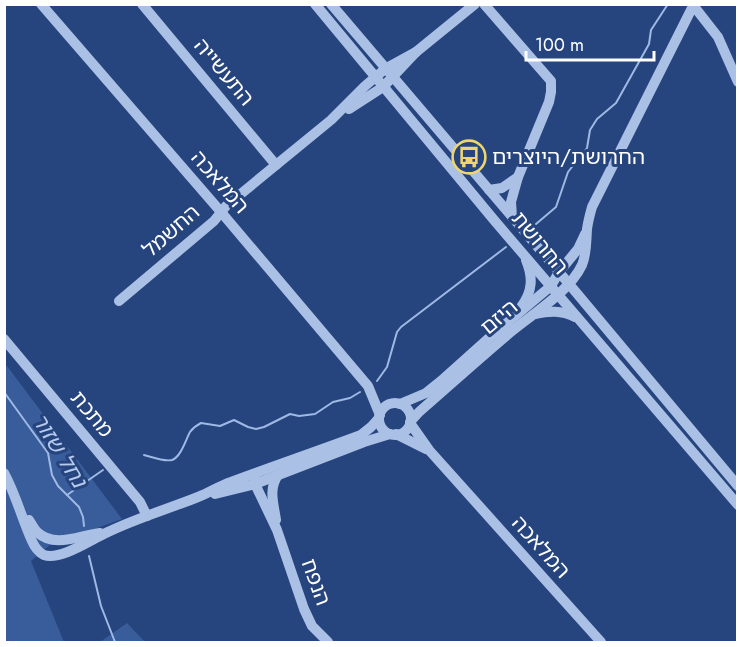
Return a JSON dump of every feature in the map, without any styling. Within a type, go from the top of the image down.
[{"type":"street","name":"המלאכה","points":[[40,4],[221,212],[368,386],[380,416],[382,428],[429,450]]},
{"type":"street","name":"התעשייה","points":[[142,4],[276,165]]},
{"type":"street","name":"החרושת","points":[[315,4],[578,319],[738,505]]},
{"type":"street","name":"החרושת","points":[[331,4],[738,486]]},
{"type":"street","points":[[416,52],[474,4]]},
{"type":"street","points":[[484,4],[552,86],[549,102],[518,177],[511,202],[512,216]]},
{"type":"street","points":[[694,5],[718,37],[738,82]]},
{"type":"street","name":"היזם","points":[[397,403],[426,393],[490,343],[531,315],[554,290],[559,272],[578,249],[587,228],[592,207],[694,5]]},
{"type":"street","name":"החשמל","points":[[119,301],[214,221],[226,206],[331,120],[375,77],[416,52]]},
{"type":"street","name":"החשמל","points":[[331,120],[383,87],[416,52]]},
{"type":"street","points":[[489,190],[502,188],[518,177]]},
{"type":"street","name":"היזם","points":[[410,423],[515,315],[554,290],[569,284],[584,261],[587,250],[587,228]]},
{"type":"street","points":[[515,315],[530,291],[530,271],[524,254]]},
{"type":"street","points":[[531,315],[561,312],[578,319]]},
{"type":"street","name":"מתכת","points":[[4,339],[140,502],[147,516]]},
{"type":"street","name":"המלאכה","points":[[368,386],[406,407],[409,411],[410,423],[429,450],[601,642]]},
{"type":"street","points":[[19,504],[37,532],[48,538],[64,540],[106,532],[255,479],[361,435],[380,416],[383,408],[397,403]]},
{"type":"street","points":[[255,479],[278,475],[364,442],[405,431],[410,423]]},
{"type":"street","points":[[4,473],[19,504],[33,543],[45,555],[66,552],[106,532]]},
{"type":"street","name":"הנפח","points":[[277,530],[272,491],[274,480],[278,475]]},
{"type":"street","name":"הנפח","points":[[255,479],[277,530],[312,627],[328,642]]},
{"type":"shaded area","points":[[4,362],[122,519],[50,545],[31,561],[64,642],[5,642]]},
{"type":"shaded area","points":[[127,623],[145,642],[100,642]]},
{"type":"waterway","points":[[536,224],[556,207],[568,172],[587,148],[590,130],[597,119],[616,103],[649,44],[651,30],[668,4]]},
{"type":"waterway","points":[[377,381],[387,367],[397,332],[401,327],[506,247]]},
{"type":"waterway","name":"נחל שזור","points":[[4,392],[48,453],[52,475],[58,486],[79,507],[84,526]]},
{"type":"waterway","points":[[144,455],[172,460],[181,452],[190,432],[201,423],[220,426],[234,420],[256,429],[290,414],[299,416],[315,414],[333,402],[350,398],[360,392]]},
{"type":"waterway","points":[[67,495],[103,470]]},
{"type":"waterway","name":"נחל שזור","points":[[89,556],[101,606],[115,642]]},
{"type":"place","name":"החרושת/היוצרים","points":[[469,157]]}]
